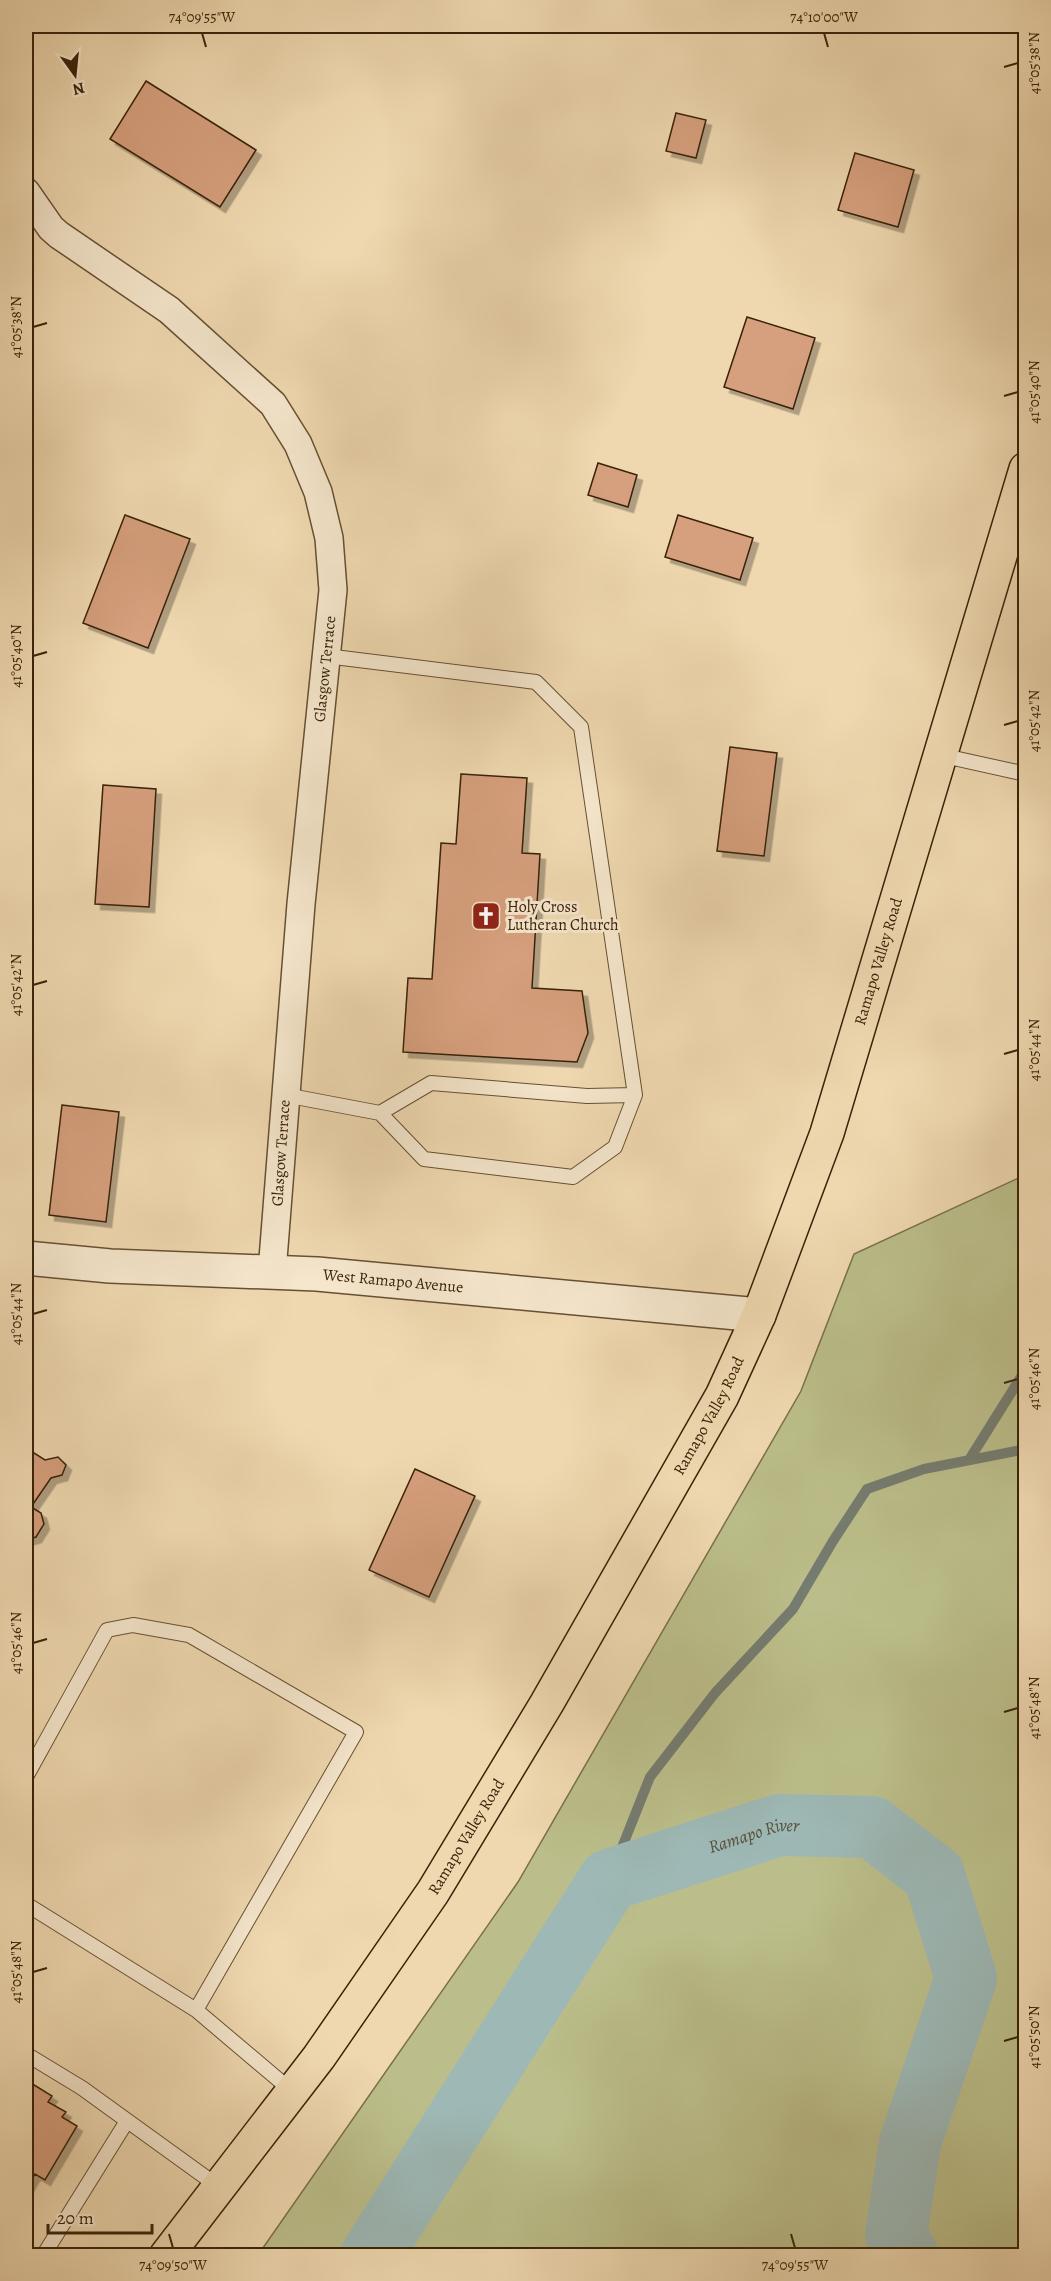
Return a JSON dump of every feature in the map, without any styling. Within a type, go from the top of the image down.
[{"type":"main road","name":"Ramapo Valley Road","points":[[166,2256],[319,2057],[433,1892],[547,1703],[722,1396],[759,1315],[827,1133],[1026,468]]},
{"type":"street","name":"Glasgow Terrace","points":[[26,192],[51,228],[59,235],[169,310],[273,404],[298,444],[306,463],[318,492],[329,538],[333,590],[301,904],[272,1272]]},
{"type":"street","name":"West Ramapo Avenue","points":[[26,1258],[110,1266],[328,1275],[759,1315]]},
{"type":"lane","points":[[285,1095],[380,1113],[424,1159],[573,1177],[615,1147],[635,1095],[581,727],[536,682],[326,656]]},
{"type":"lane","points":[[940,755],[1026,774]]},
{"type":"lane","points":[[380,1113],[431,1083],[587,1096],[635,1095]]},
{"type":"lane","points":[[26,1777],[107,1630],[133,1625],[189,1635],[356,1732],[196,2010]]},
{"type":"lane","points":[[26,1904],[196,2010],[293,2092]]},
{"type":"lane","points":[[26,2054],[82,2088],[219,2187]]},
{"type":"lane","points":[[43,2256],[128,2121]]},
{"type":"green space","points":[[1025,1175],[1025,2255],[258,2255],[518,1882],[801,1391],[854,1254]]},
{"type":"building","points":[[146,81],[256,150],[220,207],[110,139]]},
{"type":"building","points":[[676,113],[706,120],[696,158],[666,151]]},
{"type":"building","points":[[855,153],[914,170],[898,227],[838,210]]},
{"type":"building","points":[[747,317],[815,338],[793,409],[724,387]]},
{"type":"building","points":[[598,463],[637,475],[628,507],[588,495]]},
{"type":"building","points":[[125,515],[190,539],[148,648],[83,623]]},
{"type":"building","points":[[678,515],[753,538],[740,580],[665,557]]},
{"type":"building","points":[[730,747],[777,753],[764,856],[717,851]]},
{"type":"building","name":"Holy Cross Lutheran Church","points":[[461,774],[527,778],[522,853],[540,854],[532,988],[582,991],[588,1033],[577,1062],[403,1052],[408,978],[432,979],[441,843],[456,844]]},
{"type":"building","points":[[103,785],[156,789],[149,907],[95,904]]},
{"type":"building","points":[[62,1105],[119,1112],[106,1222],[49,1215]]},
{"type":"building","points":[[26,1448],[45,1460],[58,1457],[66,1465],[62,1475],[51,1478],[31,1507],[41,1513],[44,1524],[36,1537],[26,1540]]},
{"type":"building","points":[[415,1469],[475,1496],[429,1597],[369,1570]]},
{"type":"building","points":[[26,2080],[52,2096],[48,2102],[66,2112],[62,2117],[77,2126],[45,2180],[35,2174],[27,2188]]},
{"type":"waterway","points":[[969,1460],[1026,1369]]},
{"type":"waterway","points":[[609,1880],[650,1777],[715,1693],[793,1609],[867,1489],[924,1469],[1026,1449]]},
{"type":"waterway","name":"Ramapo River","points":[[371,2256],[609,1880],[779,1825],[872,1827],[934,1875],[966,1978],[910,2143],[896,2235],[908,2256]]},
{"type":"place","name":"Holy Cross Lutheran Church","points":[[486,916]]}]
